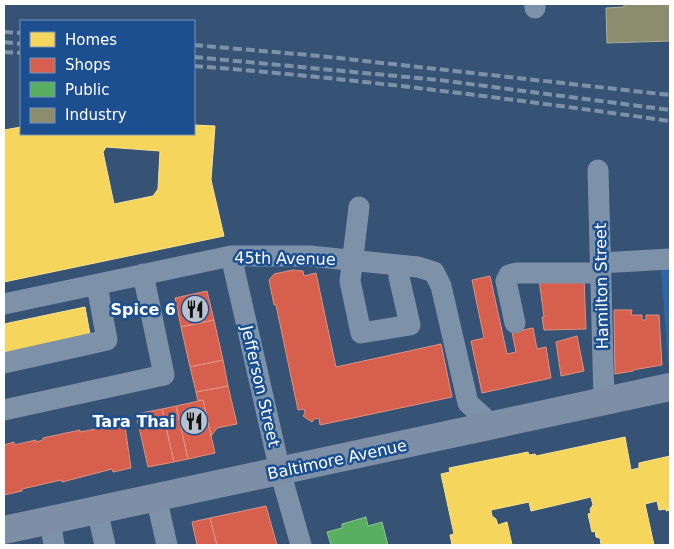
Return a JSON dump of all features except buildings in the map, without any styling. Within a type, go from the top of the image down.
[{"type":"main road","name":"Baltimore Avenue","points":[[4,530],[52,533],[97,510],[668,386]]},
{"type":"street","name":"Hamilton Street","points":[[598,170],[604,401]]},
{"type":"street","points":[[359,207],[350,281],[361,333],[410,325],[398,277],[398,264]]},
{"type":"street","name":"45th Avenue","points":[[4,304],[231,256],[310,256],[418,267],[434,272],[441,286],[468,403]]},
{"type":"street","name":"Jefferson Street","points":[[231,256],[280,471],[301,545]]},
{"type":"street","points":[[515,322],[506,281],[509,275],[601,268],[670,260]]},
{"type":"street","points":[[4,410],[164,375],[143,274]]},
{"type":"street","points":[[4,363],[107,340],[96,285]]},
{"type":"street","points":[[449,434],[468,403],[492,425]]},
{"type":"street","points":[[156,498],[167,545]]},
{"type":"street","points":[[97,510],[105,545]]},
{"type":"shaded area","points":[[661,268],[670,268],[670,363],[668,364]]},
{"type":"railway","points":[[4,32],[20,33]]},
{"type":"railway","points":[[4,42],[20,44]]},
{"type":"railway","points":[[195,45],[320,56],[670,95]]},
{"type":"railway","points":[[4,52],[20,53]]},
{"type":"railway","points":[[195,57],[439,80],[670,110]]},
{"type":"railway","points":[[195,66],[432,90],[670,121]]},
{"type":"place","name":"Spice 6","points":[[195,309]]},
{"type":"place","name":"Tara Thai","points":[[194,421]]}]
